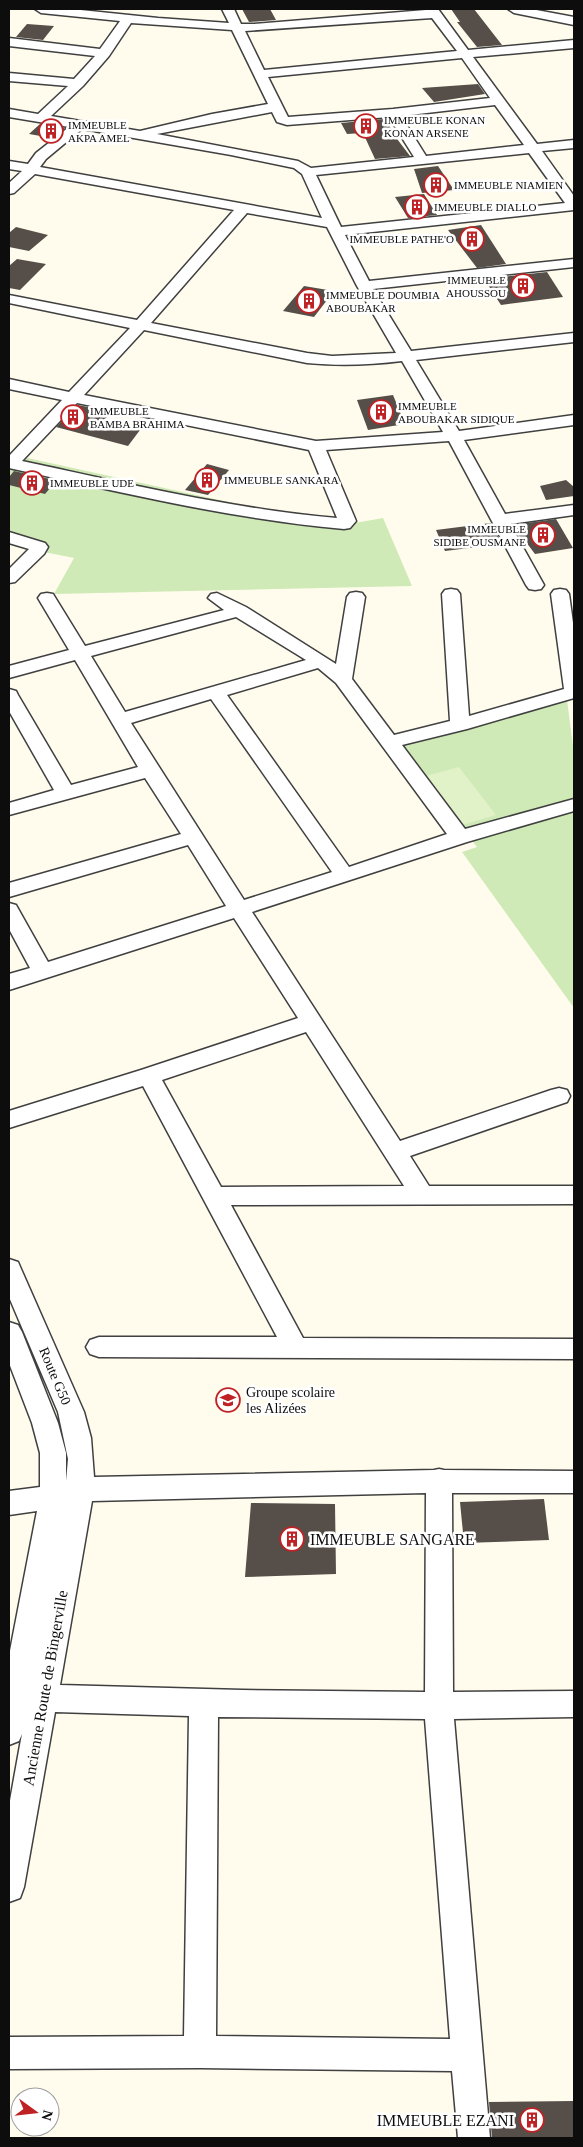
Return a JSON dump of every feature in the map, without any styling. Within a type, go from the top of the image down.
[{"type":"street","points":[[41,9],[128,19],[254,28],[311,25],[434,12],[574,205]]},
{"type":"street","points":[[228,9],[235,27],[282,119],[293,122],[499,101]]},
{"type":"street","points":[[514,9],[574,21]]},
{"type":"street","points":[[40,119],[79,83],[105,53],[128,19]]},
{"type":"street","points":[[9,42],[105,53]]},
{"type":"street","points":[[259,74],[574,44]]},
{"type":"street","points":[[9,77],[79,83]]},
{"type":"street","points":[[137,135],[205,119],[276,107]]},
{"type":"street","points":[[393,113],[422,159]]},
{"type":"street","points":[[9,114],[137,135],[298,165],[308,172],[364,286],[454,436],[535,585]]},
{"type":"street","points":[[9,190],[32,169],[40,156],[78,126]]},
{"type":"street","points":[[308,172],[574,144]]},
{"type":"street","points":[[9,165],[243,208],[335,228],[574,205]]},
{"type":"street","points":[[10,463],[141,325],[243,208]]},
{"type":"street","points":[[364,286],[574,263]]},
{"type":"street","points":[[9,299],[320,360],[357,361],[574,337]]},
{"type":"street","points":[[9,384],[316,446],[454,436],[574,420]]},
{"type":"street","points":[[10,463],[181,500],[298,520],[344,524],[347,521],[316,446]]},
{"type":"street","points":[[501,520],[574,510]]},
{"type":"street","points":[[9,537],[39,547],[9,578]]},
{"type":"street","points":[[451,594],[460,725]]},
{"type":"street","points":[[388,742],[460,725],[574,691],[560,594]]},
{"type":"street","points":[[343,679],[356,597]]},
{"type":"street","points":[[47,598],[150,770],[241,909],[423,1196]]},
{"type":"street","points":[[216,598],[321,661],[343,679],[460,837]]},
{"type":"street","points":[[9,672],[240,611]]},
{"type":"street","points":[[120,720],[321,661]]},
{"type":"street","points":[[216,691],[345,876]]},
{"type":"street","points":[[9,695],[66,793]]},
{"type":"street","points":[[9,809],[150,770]]},
{"type":"street","points":[[9,982],[345,876],[460,837],[574,805]]},
{"type":"street","points":[[9,890],[193,837]]},
{"type":"street","points":[[9,910],[42,971]]},
{"type":"street","points":[[9,1119],[149,1076],[311,1022]]},
{"type":"street","points":[[149,1076],[295,1347]]},
{"type":"street","points":[[395,1152],[558,1096]]},
{"type":"street","points":[[215,1196],[574,1195]]},
{"type":"street","name":"Route G50","points":[[9,1269],[71,1412],[82,1459],[82,1489]]},
{"type":"street","name":"Route G50","points":[[9,1332],[45,1423],[53,1453],[53,1495]]},
{"type":"street","points":[[99,1347],[574,1349]]},
{"type":"street","points":[[439,1480],[439,1707],[474,2138]]},
{"type":"street","points":[[9,1502],[22,1503],[82,1489],[439,1480],[574,1482]]},
{"type":"street","name":"Ancienne Route de Bingerville","points":[[9,1887],[82,1489]]},
{"type":"street","name":"Ancienne Route de Bingerville","points":[[9,1731],[53,1495]]},
{"type":"street","points":[[43,1698],[204,1705],[439,1707],[574,1704]]},
{"type":"street","points":[[200,2052],[204,1705]]},
{"type":"street","points":[[9,2053],[200,2052],[468,2056]]},
{"type":"green space","points":[[9,454],[338,526],[383,518],[412,586],[54,594],[74,558],[9,545]]},
{"type":"green space","points":[[567,700],[574,754],[574,1008],[462,852],[477,847],[399,746]]},
{"type":"green space","points":[[459,767],[496,815],[462,825],[426,776]]},
{"type":"building","points":[[242,9],[270,9],[276,20],[249,22]]},
{"type":"building","points":[[451,9],[474,9],[502,45],[477,47],[457,22],[460,22]]},
{"type":"building","points":[[27,24],[54,26],[43,40],[16,37]]},
{"type":"building","points":[[478,84],[485,94],[434,102],[422,88]]},
{"type":"building","points":[[384,119],[410,156],[375,159],[363,133],[347,134],[341,123]]},
{"type":"building","name":"IMMEUBLE AKPA AMEL","points":[[40,124],[65,128],[52,138],[29,134]]},
{"type":"building","name":"IMMEUBLE NIAMIEN","points":[[438,166],[454,190],[422,193],[414,169]]},
{"type":"building","name":"IMMEUBLE DIALLO","points":[[424,194],[437,215],[408,218],[395,197]]},
{"type":"building","name":"IMMEUBLE PATHE'O","points":[[481,225],[506,264],[477,268],[448,230]]},
{"type":"building","points":[[16,227],[48,235],[29,251],[9,247],[9,233]]},
{"type":"building","points":[[17,259],[46,264],[20,290],[9,288],[9,266]]},
{"type":"building","name":"IMMEUBLE AHOUSSOU","points":[[547,272],[563,297],[501,305],[484,279]]},
{"type":"building","name":"IMMEUBLE DOUMBIA ABOUBAKAR","points":[[304,286],[334,291],[314,317],[283,311]]},
{"type":"building","name":"IMMEUBLE ABOUBAKAR SIDIQUE","points":[[393,395],[405,424],[368,430],[357,400]]},
{"type":"building","points":[[78,405],[112,412],[102,422],[140,430],[128,446],[56,427]]},
{"type":"building","name":"IMMEUBLE SANKARA","points":[[207,464],[229,470],[208,495],[185,490]]},
{"type":"building","name":"IMMEUBLE UDE","points":[[14,471],[57,480],[45,494],[9,485],[9,477]]},
{"type":"building","points":[[566,480],[574,487],[574,496],[546,500],[540,486]]},
{"type":"building","name":"IMMEUBLE SIDIBE OUSMANE","points":[[556,519],[573,548],[535,554],[526,542],[522,542],[513,525]]},
{"type":"building","points":[[491,523],[502,544],[445,551],[436,530]]},
{"type":"building","points":[[544,1499],[549,1540],[464,1543],[460,1502]]},
{"type":"building","name":"IMMEUBLE SANGARE","points":[[251,1503],[335,1504],[336,1574],[245,1577]]},
{"type":"building","name":"IMMEUBLE EZANI","points":[[574,2101],[574,2138],[492,2138],[489,2102]]},
{"type":"place","name":"IMMEUBLE KONAN KONAN ARSENE","points":[[366,126]]},
{"type":"place","name":"IMMEUBLE AKPA AMEL","points":[[51,131]]},
{"type":"place","name":"IMMEUBLE NIAMIEN","points":[[436,185]]},
{"type":"place","name":"IMMEUBLE DIALLO","points":[[417,207]]},
{"type":"place","name":"IMMEUBLE PATHE'O","points":[[472,239]]},
{"type":"place","name":"IMMEUBLE AHOUSSOU","points":[[523,286]]},
{"type":"place","name":"IMMEUBLE DOUMBIA ABOUBAKAR","points":[[309,301]]},
{"type":"place","name":"IMMEUBLE ABOUBAKAR SIDIQUE","points":[[381,412]]},
{"type":"place","name":"IMMEUBLE BAMBA BRAHIMA","points":[[73,417]]},
{"type":"place","name":"IMMEUBLE SANKARA","points":[[207,480]]},
{"type":"place","name":"IMMEUBLE UDE","points":[[32,483]]},
{"type":"place","name":"IMMEUBLE SIDIBE OUSMANE","points":[[543,535]]},
{"type":"place","name":"Groupe scolaire les Alizées","points":[[228,1400]]},
{"type":"place","name":"IMMEUBLE SANGARE","points":[[292,1539]]},
{"type":"place","name":"IMMEUBLE EZANI","points":[[532,2120]]}]
